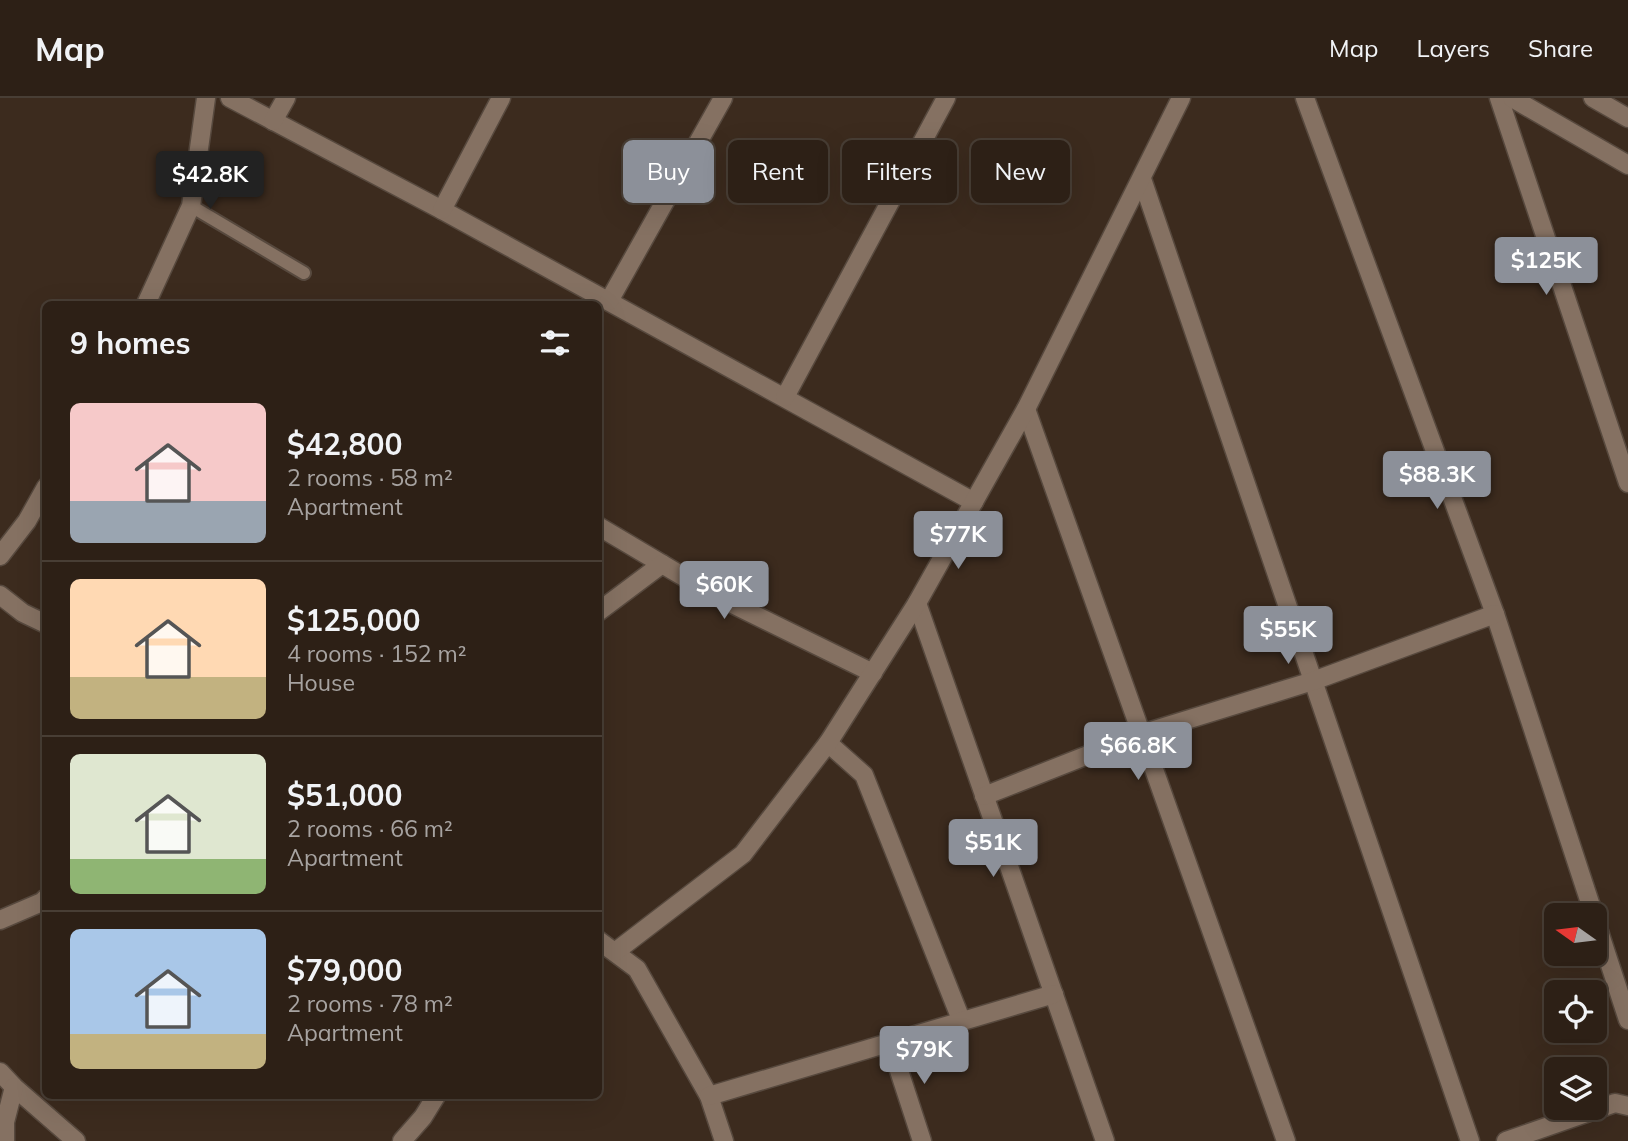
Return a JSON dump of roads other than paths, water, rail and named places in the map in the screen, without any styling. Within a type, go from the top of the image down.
[{"type":"street","points":[[147,301],[191,206],[206,98]]},
{"type":"street","points":[[230,98],[442,210],[974,502]]},
{"type":"street","points":[[273,121],[286,98]]},
{"type":"street","points":[[442,210],[501,98]]},
{"type":"street","points":[[609,301],[723,98]]},
{"type":"street","points":[[785,397],[946,98]]},
{"type":"street","points":[[615,952],[743,854],[828,743],[917,604],[1026,409],[1181,98]]},
{"type":"street","points":[[1305,98],[1495,614],[1590,903]]},
{"type":"street","points":[[1500,98],[1628,483]]},
{"type":"street","points":[[1512,98],[1628,165]]},
{"type":"street","points":[[1593,98],[1628,118]]},
{"type":"street","points":[[1142,179],[1470,1141]]},
{"type":"street","points":[[1026,409],[1286,1141]]},
{"type":"street","points":[[0,556],[27,520],[42,494]]},
{"type":"street","points":[[602,530],[716,596],[873,673]]},
{"type":"street","points":[[602,609],[662,564]]},
{"type":"street","points":[[0,595],[23,613],[42,622]]},
{"type":"street","points":[[917,604],[1105,1141]]},
{"type":"street","points":[[984,796],[1141,734],[1313,681],[1495,614]]},
{"type":"street","points":[[828,743],[864,775],[962,1022]]},
{"type":"street","points":[[0,920],[42,902]]},
{"type":"street","points":[[602,943],[637,969],[709,1096],[724,1141]]},
{"type":"street","points":[[1607,956],[1628,1020]]},
{"type":"street","points":[[709,1096],[1054,994]]},
{"type":"street","points":[[890,1043],[922,1141]]},
{"type":"street","points":[[0,1072],[76,1141]]},
{"type":"street","points":[[5,1141],[5,1122],[14,1087]]},
{"type":"street","points":[[402,1141],[434,1099]]},
{"type":"street","points":[[1506,1141],[1615,1104],[1628,1106]]},
{"type":"lane","points":[[191,206],[304,273]]}]
